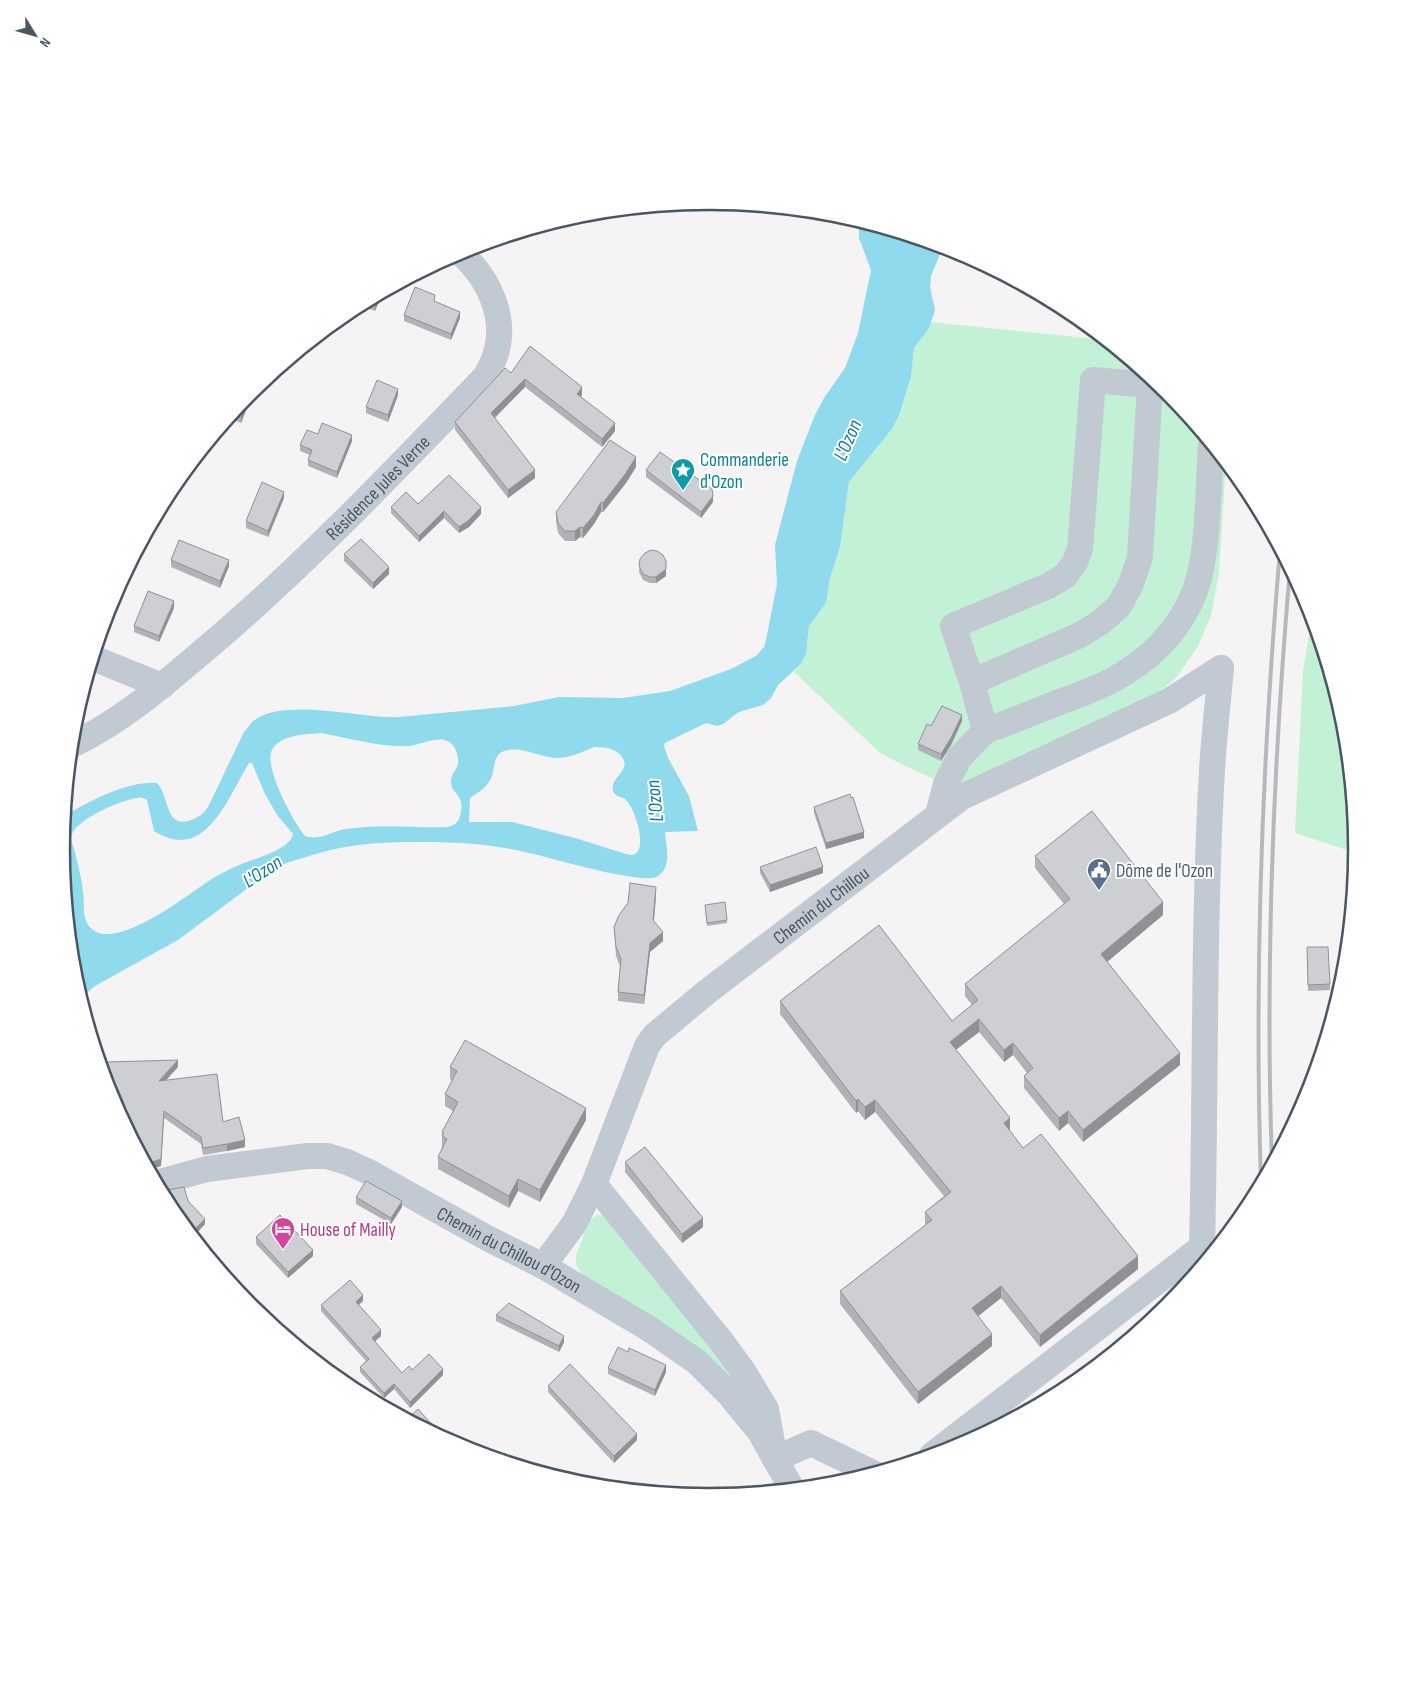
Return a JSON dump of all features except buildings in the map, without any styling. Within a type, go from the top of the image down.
[{"type":"street","name":"Résidence Jules Verne","points":[[79,741],[137,706],[265,598],[377,489],[486,376],[495,358],[498,319],[493,297],[484,278],[466,258]]},
{"type":"street","points":[[986,731],[953,626],[1048,586],[1065,576],[1075,562],[1080,549],[1093,380],[1146,384]]},
{"type":"street","points":[[972,682],[1080,635],[1101,622],[1119,606],[1131,584],[1140,557],[1154,392]]},
{"type":"street","points":[[938,814],[946,784],[959,758],[986,731],[1096,688],[1123,674],[1145,659],[1165,640],[1181,620],[1191,600],[1199,576],[1204,549],[1210,454]]},
{"type":"street","points":[[99,660],[162,686]]},
{"type":"street","name":"Chemin du Chillou","points":[[543,1266],[574,1224],[594,1184],[647,1046],[656,1035],[708,991],[962,797],[1169,701],[1221,668],[1212,767],[1208,842],[1203,1254]]},
{"type":"street","name":"Chemin du Chillou d'Ozon","points":[[163,1181],[207,1169],[308,1156],[327,1156],[347,1162],[369,1172],[543,1266],[648,1328],[697,1362],[729,1394],[760,1432],[789,1483]]},
{"type":"street","points":[[594,1184],[743,1371],[766,1409],[776,1459],[811,1443],[865,1469]]},
{"type":"street","points":[[953,1440],[1201,1257]]},
{"type":"green space","points":[[931,322],[1092,339],[1130,369],[1161,398],[1189,428],[1225,474],[1219,572],[1211,616],[1198,646],[1177,677],[1153,697],[956,789],[879,752],[794,672],[806,654],[809,626],[826,603],[830,578],[840,547],[849,482],[892,429],[899,417],[911,378],[914,348]]},
{"type":"green space","points":[[1310,632],[1326,684],[1336,725],[1343,766],[1347,808],[1348,850],[1295,833],[1303,671]]},
{"type":"green space","points":[[597,1215],[608,1216],[754,1400],[585,1280],[576,1264],[576,1256],[589,1221]]},
{"type":"water","name":"L'Ozon","points":[[859,229],[914,244],[940,254],[931,276],[930,287],[935,310],[929,328],[914,348],[911,377],[899,416],[892,429],[849,482],[840,547],[830,578],[826,603],[809,626],[806,654],[801,664],[778,685],[771,698],[763,705],[739,712],[723,724],[717,726],[706,723],[665,743],[664,746],[668,758],[689,796],[698,831],[665,832],[667,863],[661,873],[656,877],[632,877],[515,850],[461,843],[389,843],[361,845],[318,853],[272,870],[178,940],[95,986],[87,993],[75,933],[71,891],[71,813],[96,799],[134,785],[157,783],[161,788],[171,815],[175,819],[181,822],[195,818],[203,813],[209,805],[244,732],[252,722],[265,714],[301,710],[399,717],[514,706],[559,697],[623,698],[670,691],[731,669],[756,656],[764,647],[767,635],[777,584],[775,545],[797,461],[815,415],[824,398],[845,368],[858,333],[871,270],[859,238]],"holes":[[[322,733],[388,746],[409,746],[433,740],[450,742],[456,750],[458,757],[458,763],[451,781],[453,790],[461,803],[458,820],[447,827],[371,827],[346,829],[321,837],[305,836],[294,819],[276,781],[270,758],[272,750],[287,738],[309,734]],[[594,747],[613,750],[622,757],[624,762],[624,766],[614,782],[613,791],[625,799],[635,816],[640,833],[639,847],[635,854],[626,854],[575,838],[512,822],[469,822],[470,798],[488,783],[499,754],[505,751],[519,750],[562,758]],[[249,763],[252,763],[265,794],[277,815],[293,834],[285,845],[215,877],[151,919],[131,929],[113,934],[98,932],[87,923],[81,878],[71,838],[80,824],[110,807],[130,800],[144,798],[147,800],[154,831],[172,839],[188,839],[201,833],[213,822]]]},
{"type":"railway","points":[[1261,1171],[1258,1025],[1261,867],[1268,708],[1279,562]]},
{"type":"railway","points":[[1272,1151],[1269,1015],[1272,866],[1279,718],[1289,582]]},
{"type":"place","name":"Commanderie d'Ozon","points":[[683,491]]},
{"type":"place","name":"Dôme de l'Ozon","points":[[1099,891]]},
{"type":"place","name":"House of Mailly","points":[[283,1250]]}]
